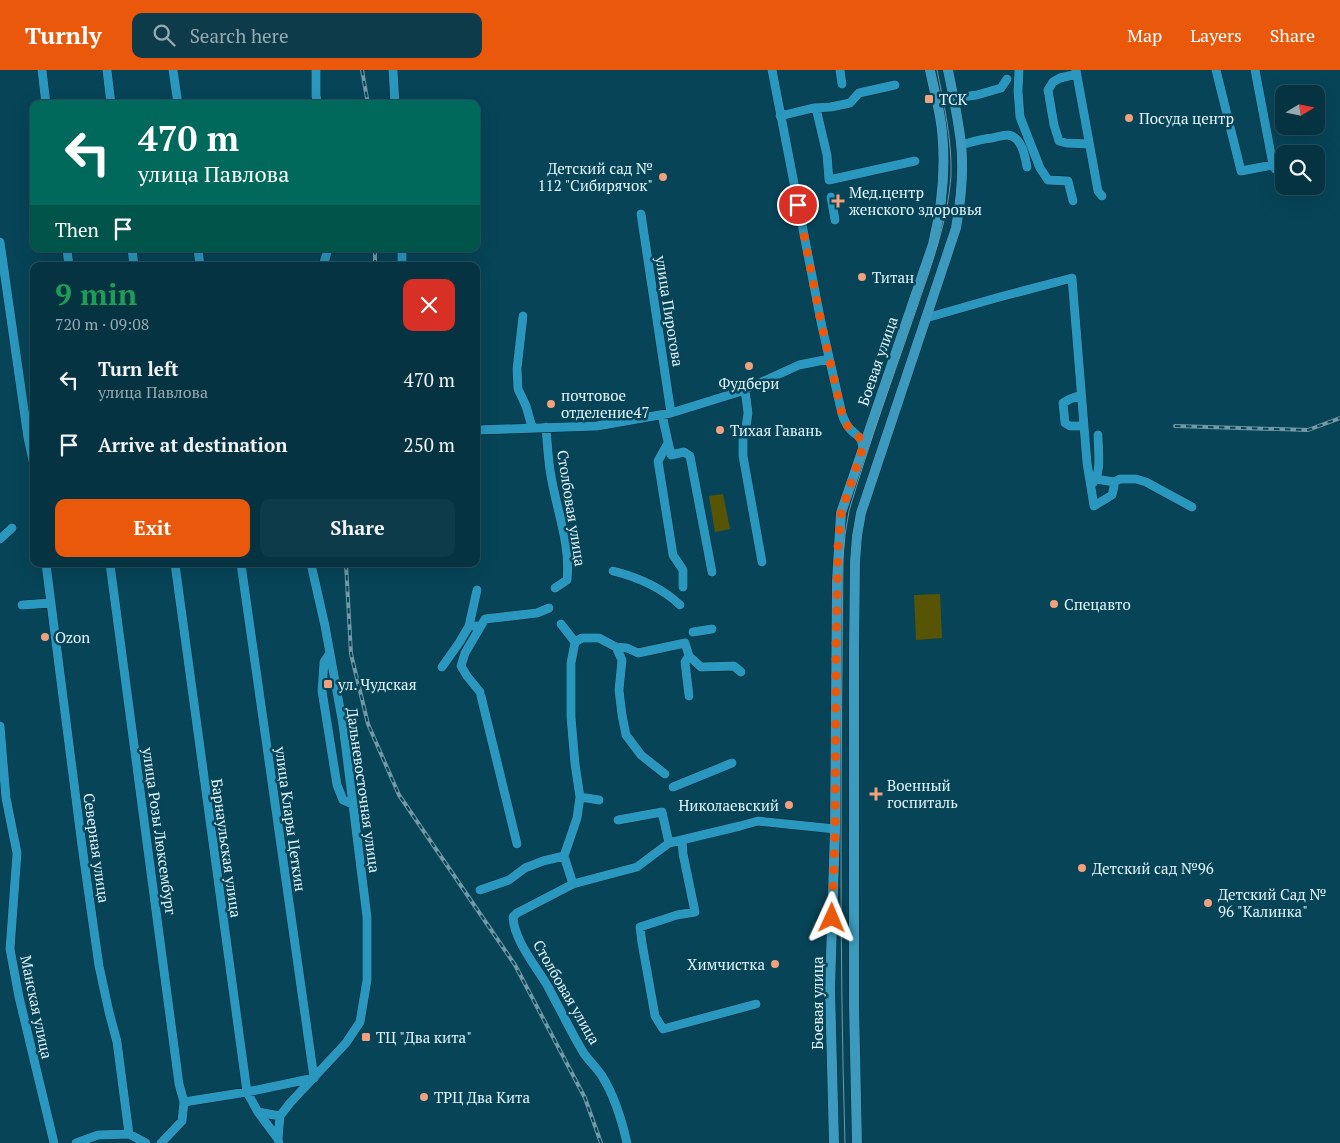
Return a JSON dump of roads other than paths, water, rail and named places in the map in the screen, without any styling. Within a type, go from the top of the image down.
[{"type":"main road","name":"Боевая улица","points":[[834,1143],[830,989],[835,829],[838,546],[841,513],[933,244],[939,218],[943,191],[943,138],[930,70]]},
{"type":"main road","points":[[857,1143],[853,830],[854,588],[857,536],[860,513],[956,228],[962,176],[961,145],[948,70]]},
{"type":"main road","name":"Столбовая улица","points":[[835,829],[853,830]]},
{"type":"street","points":[[42,70],[46,100]]},
{"type":"street","points":[[107,70],[111,100]]},
{"type":"street","points":[[173,70],[177,100]]},
{"type":"street","points":[[316,70],[317,100]]},
{"type":"street","points":[[393,70],[395,100]]},
{"type":"street","points":[[772,70],[821,322],[842,414],[849,428],[860,438],[863,447]]},
{"type":"street","points":[[840,70],[842,84]]},
{"type":"street","points":[[1019,70],[1020,117],[1040,168],[1048,180],[1068,181],[1073,201]]},
{"type":"street","points":[[1216,70],[1241,171],[1273,165]]},
{"type":"street","points":[[1255,70],[1275,169]]},
{"type":"street","points":[[1089,144],[1059,141],[1054,125],[1048,90],[1053,82],[1076,72],[1098,191],[1102,196]]},
{"type":"street","points":[[954,98],[977,95],[1001,88],[1007,79]]},
{"type":"street","points":[[780,116],[850,103],[860,93],[895,85]]},
{"type":"street","points":[[816,108],[827,155],[829,180],[914,161]]},
{"type":"street","points":[[961,145],[1009,135],[1021,146],[1025,154],[1027,167]]},
{"type":"street","points":[[831,197],[835,220]]},
{"type":"street","name":"улица Пирогова","points":[[641,214],[667,414],[668,443]]},
{"type":"street","points":[[0,242],[30,447]]},
{"type":"street","points":[[926,318],[1072,278],[1081,395],[1090,487],[1094,506],[1112,495],[1114,482]]},
{"type":"street","points":[[523,316],[517,369],[518,388],[532,427]]},
{"type":"street","points":[[480,430],[597,426],[667,414],[745,390],[799,365],[829,359]]},
{"type":"street","points":[[745,390],[748,413],[743,438],[743,456],[762,562]]},
{"type":"street","points":[[1081,395],[1063,403],[1065,423],[1070,426],[1084,426]]},
{"type":"street","points":[[842,414],[846,422],[857,430],[863,430],[871,422]]},
{"type":"street","name":"Столбовая улица","points":[[546,427],[550,470],[568,565],[567,580],[556,588]]},
{"type":"street","points":[[1090,487],[1096,479],[1099,461],[1098,436]]},
{"type":"street","points":[[668,443],[671,454],[684,452],[690,456],[712,572]]},
{"type":"street","points":[[668,443],[658,461],[673,555],[683,570],[683,588]]},
{"type":"street","points":[[1096,479],[1114,482],[1120,479],[1136,479],[1146,482],[1192,508]]},
{"type":"street","points":[[0,539],[12,528]]},
{"type":"street","name":"Северная улица","points":[[46,567],[99,966],[108,1012],[117,1042],[129,1134]]},
{"type":"street","name":"улица Розы Люксембург","points":[[110,567],[179,1084],[184,1102]]},
{"type":"street","name":"Барнаульская улица","points":[[175,567],[247,1092],[278,1141]]},
{"type":"street","name":"улица Клары Цеткин","points":[[241,567],[314,1078]]},
{"type":"street","name":"Дальневосточная улица","points":[[312,567],[325,626],[343,725],[367,918],[367,980],[360,1022],[346,1043],[314,1078]]},
{"type":"street","points":[[613,571],[649,584],[672,597],[680,604]]},
{"type":"street","points":[[442,667],[469,626],[478,590]]},
{"type":"street","points":[[22,605],[51,603]]},
{"type":"street","points":[[517,844],[481,694],[466,676],[461,666],[465,653],[485,619],[537,613],[550,608]]},
{"type":"street","points":[[561,624],[575,642],[571,663],[572,717],[575,764],[580,797],[577,818],[564,856],[573,884]]},
{"type":"street","points":[[469,626],[481,626]]},
{"type":"street","points":[[693,632],[712,629]]},
{"type":"street","points":[[575,642],[582,638],[599,638],[616,648],[627,648],[638,652],[685,643],[689,656],[702,667],[734,666],[741,672]]},
{"type":"street","points":[[616,648],[622,660],[619,690],[626,735],[641,755],[665,774]]},
{"type":"street","points":[[330,653],[324,662],[322,691],[337,785],[343,800],[354,805]]},
{"type":"street","points":[[689,656],[686,662],[689,696]]},
{"type":"street","name":"Манская улица","points":[[0,726],[6,798],[17,853],[10,949],[18,997],[54,1143]]},
{"type":"street","points":[[673,787],[732,763]]},
{"type":"street","points":[[580,797],[599,800]]},
{"type":"street","points":[[618,820],[662,812],[669,843]]},
{"type":"street","name":"Столбовая улица","points":[[628,1143],[623,1125],[605,1082],[584,1053],[520,940],[513,917],[517,913],[573,884],[636,867],[669,843],[758,820],[835,829]]},
{"type":"street","points":[[682,840],[683,854],[695,912],[677,915],[640,927],[655,1016],[663,1029],[756,1004]]},
{"type":"street","points":[[480,890],[509,880],[525,868],[564,856]]},
{"type":"street","points":[[161,1143],[182,1121],[184,1102],[247,1092],[314,1078]]},
{"type":"street","points":[[278,1141],[280,1116],[314,1078]]},
{"type":"street","points":[[258,1112],[280,1116]]},
{"type":"street","points":[[76,1143],[98,1135],[129,1134],[146,1143]]},
{"type":"tram line","points":[[845,1143],[841,851],[843,559],[845,535],[849,511],[881,410],[943,226],[951,175],[950,148],[937,70]]},
{"type":"railway","points":[[362,70],[367,100]]},
{"type":"railway","points":[[375,252],[375,262]]},
{"type":"railway","points":[[1175,426],[1308,430],[1340,418]]},
{"type":"railway","points":[[346,567],[351,654],[368,724],[399,795],[515,965],[585,1098],[601,1143]]},
{"type":"place","name":"ТСК","points":[[929,99]]},
{"type":"place","name":"Посуда центр","points":[[1129,118]]},
{"type":"place","name":"Детский сад № 112 \"Сибирячок\"","points":[[663,177]]},
{"type":"place","name":"Мед.центр женского здоровья","points":[[838,201]]},
{"type":"place","name":"Титан","points":[[862,277]]},
{"type":"place","name":"Фудбери","points":[[749,366]]},
{"type":"place","name":"почтовое отделение47","points":[[551,404]]},
{"type":"place","name":"Тихая Гавань","points":[[720,430]]},
{"type":"place","name":"Спецавто","points":[[1054,604]]},
{"type":"place","name":"Ozon","points":[[45,637]]},
{"type":"place","name":"ул. Чудская","points":[[328,684]]},
{"type":"place","name":"Военный госпиталь","points":[[876,794]]},
{"type":"place","name":"Николаевский","points":[[789,805]]},
{"type":"place","name":"Детский сад №96","points":[[1082,868]]},
{"type":"place","name":"Детский Сад № 96 \"Калинка\"","points":[[1208,903]]},
{"type":"place","name":"Химчистка","points":[[775,964]]},
{"type":"place","name":"ТЦ \"Два кита\"","points":[[366,1037]]},
{"type":"place","name":"ТРЦ Два Кита","points":[[424,1097]]}]
